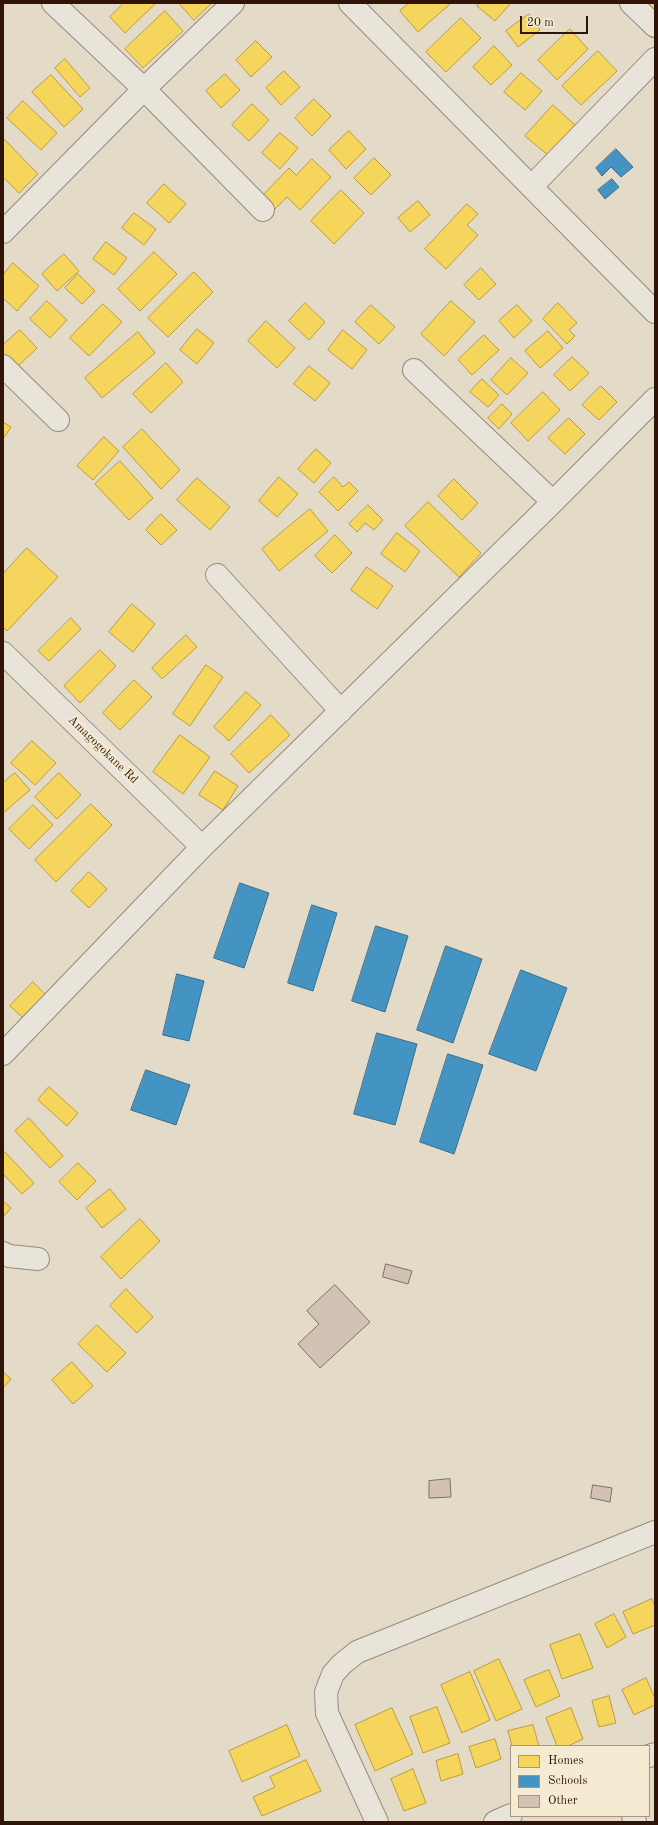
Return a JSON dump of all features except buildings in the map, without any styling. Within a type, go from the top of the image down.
[{"type":"street","points":[[53,3],[144,89],[263,210]]},
{"type":"street","points":[[3,232],[144,89],[233,3]]},
{"type":"street","points":[[350,3],[655,312]]},
{"type":"street","points":[[631,3],[655,26]]},
{"type":"street","points":[[532,186],[655,59]]},
{"type":"street","points":[[3,366],[58,420]]},
{"type":"street","points":[[414,370],[553,502]]},
{"type":"street","points":[[3,1054],[202,847],[553,502],[655,399]]},
{"type":"street","points":[[217,575],[341,711]]},
{"type":"street","name":"Amagogokane Rd","points":[[3,653],[202,847]]},
{"type":"street","points":[[3,1253],[9,1256],[38,1259]]},
{"type":"street","points":[[377,1822],[327,1713],[326,1692],[332,1674],[357,1652],[655,1532]]},
{"type":"street","points":[[495,1822],[510,1815]]}]
